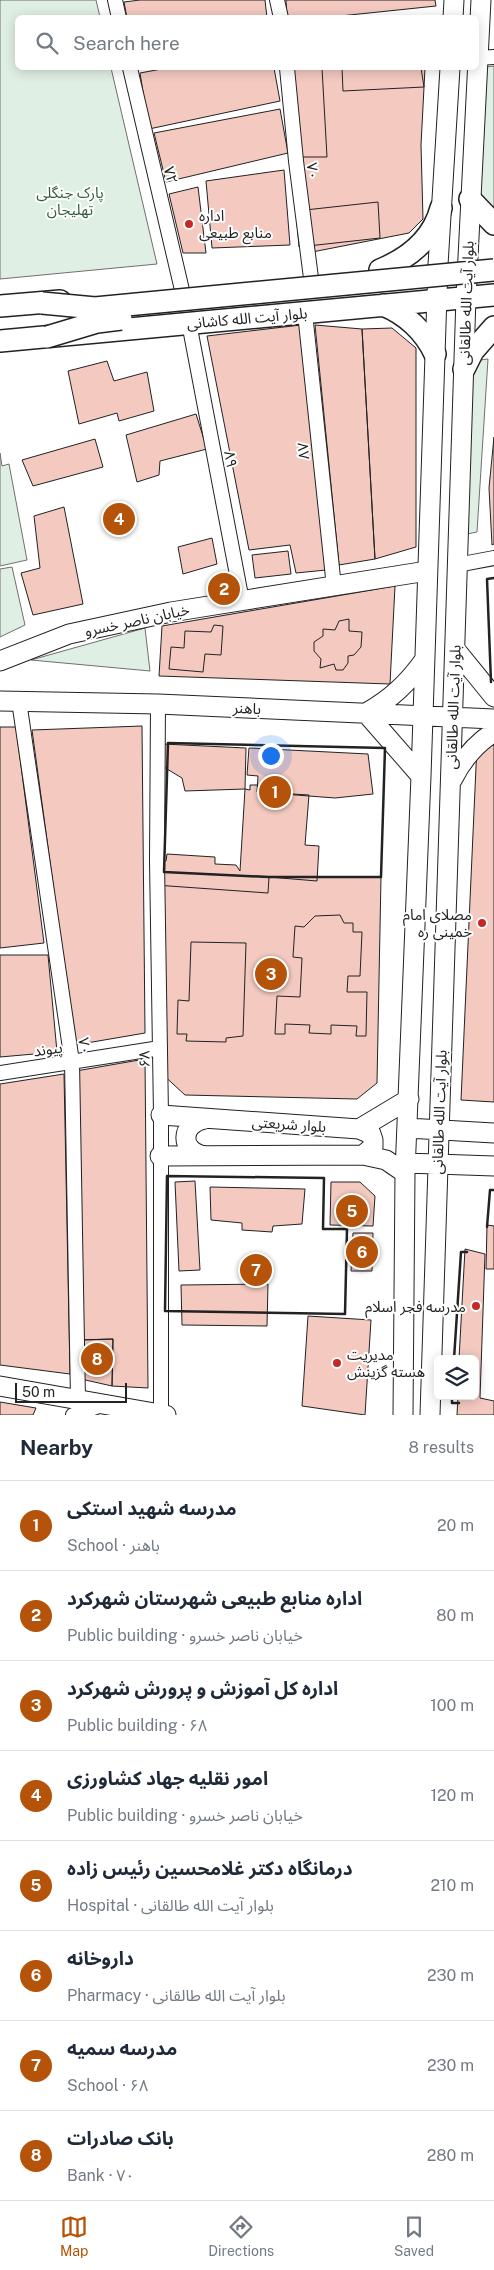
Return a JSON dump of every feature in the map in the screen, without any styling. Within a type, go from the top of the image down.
[{"type":"main road","points":[[453,15],[454,0]]},
{"type":"main road","name":"بلوار آیت الله طالقانی","points":[[432,1410],[438,1130],[467,262],[472,166],[486,58],[481,0]]},
{"type":"main road","name":"بلوار آیت الله طالقانی","points":[[402,1410],[405,1168],[421,776],[434,354],[450,70]]},
{"type":"main road","points":[[444,165],[472,166]]},
{"type":"main road","points":[[470,198],[494,224]]},
{"type":"main road","points":[[380,270],[401,261],[418,248],[432,231],[441,208]]},
{"type":"main road","points":[[0,306],[494,260]]},
{"type":"main road","points":[[42,302],[95,308],[494,270]]},
{"type":"main road","points":[[47,337],[96,322],[494,284]]},
{"type":"main road","name":"بلوار آیت الله کاشانی","points":[[0,342],[494,295]]},
{"type":"main road","points":[[383,305],[397,312],[414,325],[427,340],[434,354]]},
{"type":"main road","points":[[464,368],[473,350],[494,327]]},
{"type":"main road","name":"خیابان ناصر خسرو","points":[[0,661],[69,634],[171,612],[427,571]]},
{"type":"main road","points":[[455,649],[494,697]]},
{"type":"main road","points":[[421,776],[366,714],[385,703],[399,691],[425,659]]},
{"type":"main road","name":"باهنر","points":[[9,701],[158,704],[494,719]]},
{"type":"main road","points":[[451,781],[459,765],[476,745],[494,732]]},
{"type":"main road","points":[[359,1129],[409,1099]]},
{"type":"main road","name":"بلوار شریعتی","points":[[161,1115],[359,1129]]},
{"type":"main road","points":[[205,1119],[195,1120],[189,1127],[185,1138],[190,1151],[195,1155],[205,1156]]},
{"type":"main road","points":[[407,1128],[494,1133]]},
{"type":"main road","points":[[359,1129],[371,1134],[373,1140],[373,1146],[363,1155]]},
{"type":"main road","name":"بلوار شریعتی","points":[[160,1156],[363,1155],[386,1160],[405,1168]]},
{"type":"main road","points":[[405,1168],[437,1164],[494,1166]]},
{"type":"main road","points":[[0,1386],[76,1411],[102,1404],[164,1415]]},
{"type":"street","points":[[115,0],[118,15]]},
{"type":"street","points":[[277,0],[280,15]]},
{"type":"street","name":"۷۲","points":[[131,70],[182,290]]},
{"type":"street","name":"۷۰","points":[[287,70],[311,278]]},
{"type":"street","name":"۸۷","points":[[305,313],[334,587]]},
{"type":"street","name":"۸۹","points":[[189,324],[242,601]]},
{"type":"street","points":[[457,565],[494,558]]},
{"type":"street","name":"۷۰","points":[[9,701],[72,1062],[76,1411]]},
{"type":"street","name":"۶۸","points":[[158,704],[157,860],[164,1415]]},
{"type":"street","name":"پیوند","points":[[0,1073],[160,1048]]},
{"type":"green space","name":"پارک جنگلی تهلیجان","points":[[0,0],[96,0],[100,15],[15,15],[15,70],[111,70],[157,264],[0,279]]},
{"type":"green space","points":[[494,66],[494,213],[479,199],[486,67]]},
{"type":"green space","points":[[488,359],[477,532],[462,535],[472,361]]},
{"type":"green space","points":[[0,453],[2,466],[9,464],[27,560],[0,566]]},
{"type":"green space","points":[[12,567],[25,625],[0,637],[0,569]]},
{"type":"green space","points":[[145,628],[150,671],[31,660]]},
{"type":"building","points":[[140,0],[265,0],[267,15],[126,15],[124,2]]},
{"type":"building","points":[[286,0],[435,0],[436,6],[350,15],[287,15]]},
{"type":"building","points":[[156,70],[274,70],[280,101],[149,129],[140,73]]},
{"type":"building","points":[[290,70],[425,70],[421,145],[423,219],[409,233],[302,254]]},
{"type":"building","points":[[291,70],[322,70],[327,157],[299,157]]},
{"type":"building","points":[[342,70],[421,70],[424,87],[343,91]]},
{"type":"building","points":[[280,109],[288,153],[166,182],[154,133]]},
{"type":"building","points":[[284,170],[290,245],[212,248],[206,181]]},
{"type":"building","name":"اداره منابع طبیعی","points":[[198,187],[206,253],[183,253],[169,194]]},
{"type":"building","points":[[378,202],[380,238],[299,247],[296,211]]},
{"type":"building","points":[[301,325],[326,570],[296,573],[290,545],[249,550],[207,336]]},
{"type":"building","points":[[315,325],[362,329],[375,559],[339,565]]},
{"type":"building","points":[[392,328],[416,348],[416,547],[375,559],[362,329]]},
{"type":"building","points":[[107,361],[114,381],[147,372],[154,411],[119,421],[117,413],[79,424],[68,371]]},
{"type":"building","points":[[196,414],[207,449],[160,461],[159,475],[137,482],[126,435]]},
{"type":"building","points":[[494,437],[494,544],[492,545],[489,488]]},
{"type":"building","points":[[95,439],[103,467],[33,486],[22,460]]},
{"type":"building","points":[[64,507],[83,604],[33,615],[21,573],[40,568],[34,516]]},
{"type":"building","points":[[212,538],[217,564],[183,574],[178,547]]},
{"type":"building","points":[[288,551],[291,574],[255,578],[252,555]]},
{"type":"building","points":[[395,586],[390,684],[159,676],[162,626]]},
{"type":"building","points":[[349,619],[349,631],[362,632],[361,647],[354,655],[348,656],[348,663],[343,670],[336,670],[334,664],[320,668],[321,659],[314,651],[314,642],[323,636],[323,629],[335,630],[339,621]]},
{"type":"building","points":[[214,625],[223,626],[221,655],[205,654],[203,672],[169,669],[171,647],[184,648],[185,631],[211,632]]},
{"type":"building","points":[[142,726],[145,1033],[75,1045],[32,730]]},
{"type":"building","points":[[0,727],[16,727],[44,943],[0,948]]},
{"type":"building","points":[[163,744],[246,748],[245,789],[185,791],[182,778],[162,766]]},
{"type":"building","name":"مصلای امام خمینی ره","points":[[477,745],[494,745],[494,1102],[461,1100]]},
{"type":"building","points":[[249,748],[368,754],[373,794],[335,798],[257,792],[258,776],[247,775]]},
{"type":"building","points":[[250,785],[258,785],[258,792],[309,795],[305,845],[319,846],[317,881],[269,877],[268,893],[155,885],[157,860],[166,861],[167,854],[215,857],[215,864],[236,865],[240,871],[245,789],[250,790]]},
{"type":"building","points":[[164,872],[269,877],[381,877],[377,1083],[357,1099],[185,1095],[160,1072]]},
{"type":"building","points":[[340,915],[344,923],[353,923],[353,932],[362,932],[360,976],[348,976],[347,992],[367,992],[366,1036],[356,1036],[357,1026],[331,1025],[331,1034],[309,1033],[310,1025],[285,1024],[285,1034],[275,1034],[277,996],[300,997],[302,958],[293,957],[295,926],[304,927],[315,916]]},
{"type":"building","points":[[191,942],[246,943],[243,1036],[226,1038],[226,1042],[186,1041],[187,1034],[177,1034],[178,1000],[189,1001]]},
{"type":"building","points":[[0,955],[48,955],[57,1052],[0,1057]]},
{"type":"building","points":[[145,1059],[148,1388],[112,1386],[113,1339],[80,1340],[76,1071]]},
{"type":"building","points":[[64,1074],[70,1374],[0,1365],[0,1084]]},
{"type":"building","points":[[195,1181],[200,1270],[179,1271],[175,1182]]},
{"type":"building","points":[[331,1182],[360,1182],[375,1196],[373,1226],[330,1225]]},
{"type":"building","points":[[210,1187],[305,1189],[302,1224],[273,1226],[272,1232],[242,1230],[242,1223],[211,1220]]},
{"type":"building","points":[[487,1225],[494,1226],[494,1269],[486,1269]]},
{"type":"building","points":[[353,1233],[373,1233],[372,1271],[351,1271]]},
{"type":"building","points":[[465,1249],[485,1254],[480,1398],[494,1401],[494,1415],[457,1415],[458,1400],[479,1400],[479,1355],[459,1355]]},
{"type":"building","points":[[268,1284],[267,1326],[182,1325],[181,1285]]},
{"type":"building","name":"مدیریت هسته گزینش","points":[[308,1316],[371,1320],[365,1415],[302,1406]]},
{"type":"building","points":[[113,1339],[112,1386],[81,1379],[80,1340]]},
{"type":"building","points":[[0,1402],[36,1408],[33,1415],[0,1415]]},
{"type":"wall","points":[[491,682],[487,579],[494,578]]},
{"type":"wall","points":[[168,743],[385,748],[381,877],[269,877],[164,872],[168,743]]},
{"type":"wall","points":[[167,1176],[324,1178],[323,1229],[347,1229],[345,1314],[165,1311],[167,1176]]},
{"type":"wall","points":[[487,1227],[490,1190],[494,1190]]},
{"type":"wall","points":[[454,1355],[461,1252],[467,1252]]},
{"type":"wall","points":[[452,1400],[452,1403],[459,1403]]},
{"type":"place","name":"اداره منابع طبیعی","points":[[189,224]]},
{"type":"place","name":"امور نقلیه جهاد کشاورزی","points":[[119,519]]},
{"type":"place","name":"اداره منابع طبیعی شهرستان شهرکرد","points":[[224,589]]},
{"type":"place","name":"مدرسه شهید استکی","points":[[275,792]]},
{"type":"place","name":"مصلای امام خمینی ره","points":[[482,923]]},
{"type":"place","name":"اداره کل آموزش و پرورش شهرکرد","points":[[271,974]]},
{"type":"place","name":"درمانگاه دکتر غلامحسین رئیس زاده","points":[[352,1211]]},
{"type":"place","name":"داروخانه","points":[[362,1252]]},
{"type":"place","name":"مدرسه سمیه","points":[[256,1270]]},
{"type":"place","name":"مدرسه فجر اسلام","points":[[476,1306]]},
{"type":"place","name":"بانک صادرات","points":[[97,1359]]},
{"type":"place","name":"مدیریت هسته گزینش","points":[[337,1363]]}]
